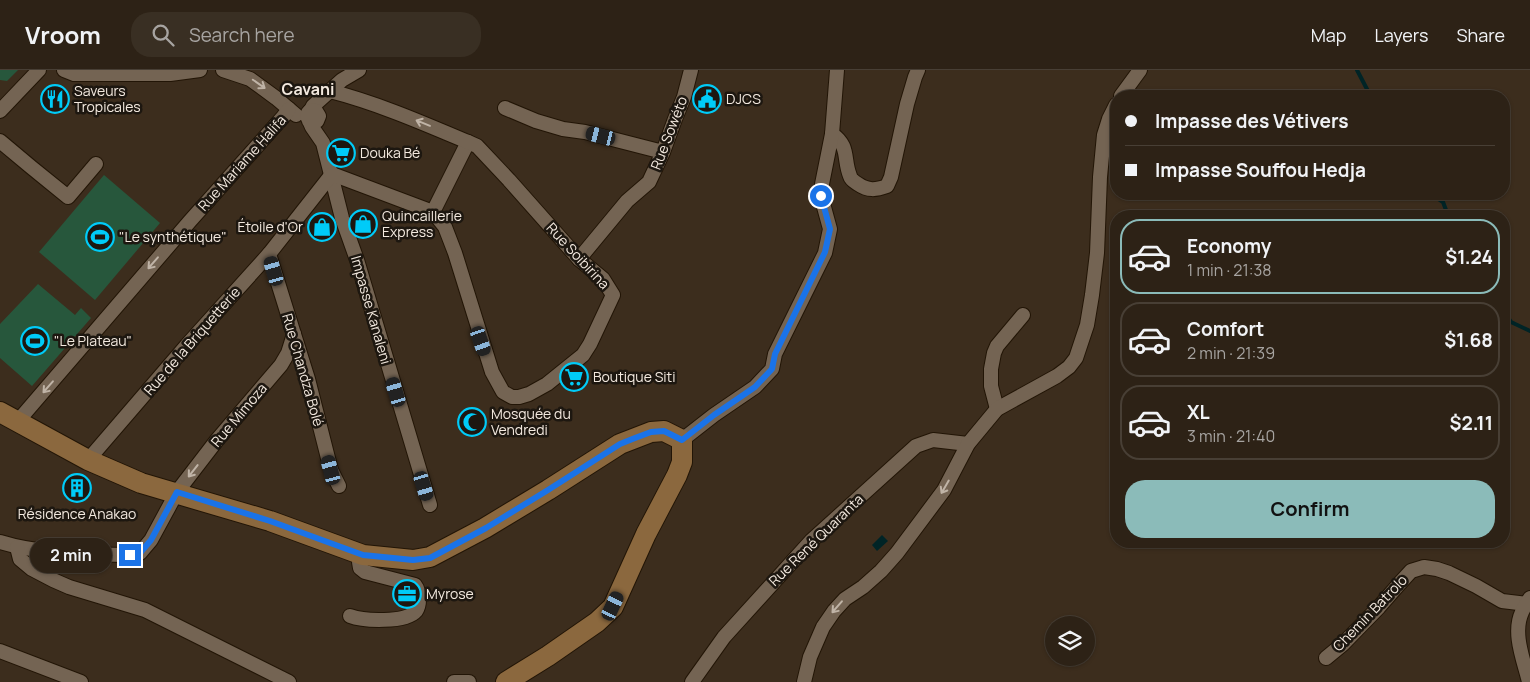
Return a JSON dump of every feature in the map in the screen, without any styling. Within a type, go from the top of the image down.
[{"type":"main road","points":[[0,412],[88,460],[141,483],[177,492],[270,521],[363,555],[413,560],[430,558],[486,528],[620,444],[651,432],[664,431],[682,440],[682,462],[677,475],[646,534],[613,606],[597,622],[506,682]]},
{"type":"street","points":[[0,111],[39,70]]},
{"type":"street","points":[[64,70],[74,74],[170,74],[200,70]]},
{"type":"street","points":[[223,70],[250,79],[289,108],[305,108],[312,116]]},
{"type":"street","points":[[330,91],[338,70]]},
{"type":"street","points":[[312,116],[313,106],[342,80],[358,70]]},
{"type":"street","name":"Rue Sowéto","points":[[579,258],[627,201],[649,182],[663,152],[684,97],[691,70]]},
{"type":"street","points":[[682,440],[755,387],[772,369],[775,354],[825,252],[830,229],[821,196],[832,134],[837,70]]},
{"type":"street","points":[[832,134],[843,143],[850,176],[854,181],[870,190],[888,186],[907,104],[918,70]]},
{"type":"street","points":[[1125,90],[1140,70]]},
{"type":"street","name":"Rue Soibirina","points":[[330,91],[392,111],[477,146],[579,258],[603,279],[613,295],[583,355],[547,384],[529,394],[512,397],[503,392],[492,372],[445,227],[433,212]]},
{"type":"street","name":"Rue Mariame Halifa","points":[[18,421],[289,108]]},
{"type":"street","points":[[505,108],[536,121],[563,129],[585,132],[663,152]]},
{"type":"street","name":"Impasse Kanaleni","points":[[312,116],[312,127],[323,143],[342,218],[357,260],[430,505]]},
{"type":"street","points":[[804,682],[810,656],[823,627],[834,610],[881,571],[897,553],[944,490],[968,444],[997,409],[1057,376],[1073,363],[1080,349],[1087,325],[1093,287],[1097,253],[1100,177],[1104,135],[1110,116]]},
{"type":"street","points":[[0,141],[68,197],[96,164]]},
{"type":"street","points":[[332,174],[433,212],[468,142]]},
{"type":"street","name":"Rue de la Briquetterie","points":[[88,460],[186,344],[269,254],[332,174]]},
{"type":"street","name":"Rue Chandza Bolé","points":[[269,254],[308,379],[331,470],[339,486]]},
{"type":"street","points":[[997,409],[991,386],[991,369],[994,353],[997,346],[1023,315]]},
{"type":"street","name":"Rue Mimoza","points":[[17,547],[112,555],[140,553],[151,540],[177,492],[217,440],[281,365],[288,353],[294,334]]},
{"type":"street","name":"Rue René Quaranta","points":[[692,682],[724,637],[810,541],[916,446],[933,440],[968,444]]},
{"type":"street","points":[[0,542],[17,547],[20,559],[32,569],[53,580],[145,610],[288,682]]},
{"type":"street","points":[[350,616],[367,620],[406,617],[417,610],[419,604],[419,596],[414,585],[365,572],[360,568],[359,562],[363,555]]},
{"type":"street","name":"Chemin Batrolo","points":[[1326,658],[1343,644],[1411,571],[1424,567],[1437,569],[1449,574],[1476,586],[1502,601],[1528,601]]},
{"type":"street","points":[[1528,601],[1521,612],[1518,634],[1529,682]]},
{"type":"street","points":[[0,651],[81,682]]},
{"type":"street","points":[[454,682],[469,682]]},
{"type":"green space","points":[[0,70],[18,70],[7,81],[0,80]]},
{"type":"green space","name":"\"Le synthétique\"","points":[[104,175],[160,223],[95,300],[39,252]]},
{"type":"green space","name":"\"Le Plateau\"","points":[[38,284],[75,315],[81,308],[91,318],[32,386],[0,358],[0,324]]},
{"type":"water","points":[[882,535],[888,541],[877,551],[872,545]]},
{"type":"waterway","points":[[1357,70],[1367,90]]},
{"type":"waterway","points":[[1440,200],[1443,202],[1446,210]]},
{"type":"waterway","points":[[1510,321],[1530,331]]},
{"type":"place","name":"Saveurs Tropicales","points":[[55,99]]},
{"type":"place","name":"DJCS","points":[[707,99]]},
{"type":"place","name":"Douka Bé","points":[[341,153]]},
{"type":"place","name":"Quincaillerie Express","points":[[363,224]]},
{"type":"place","name":"Étoile d'Or","points":[[322,227]]},
{"type":"place","name":"\"Le synthétique\"","points":[[100,237]]},
{"type":"place","name":"\"Le Plateau\"","points":[[35,341]]},
{"type":"place","name":"Boutique Siti","points":[[574,377]]},
{"type":"place","name":"Mosquée du Vendredi","points":[[472,422]]},
{"type":"place","name":"Résidence Anakao","points":[[77,488]]},
{"type":"place","name":"Myrose","points":[[407,594]]},
{"type":"district","name":"Cavani","points":[[308,89]]},
{"type":"route","points":[[130,555],[140,553],[151,540],[177,492],[270,521],[363,555],[413,560],[430,558],[486,528],[620,444],[651,432],[664,431],[682,440],[755,387],[772,369],[775,354],[825,252],[830,229],[821,196]]}]
